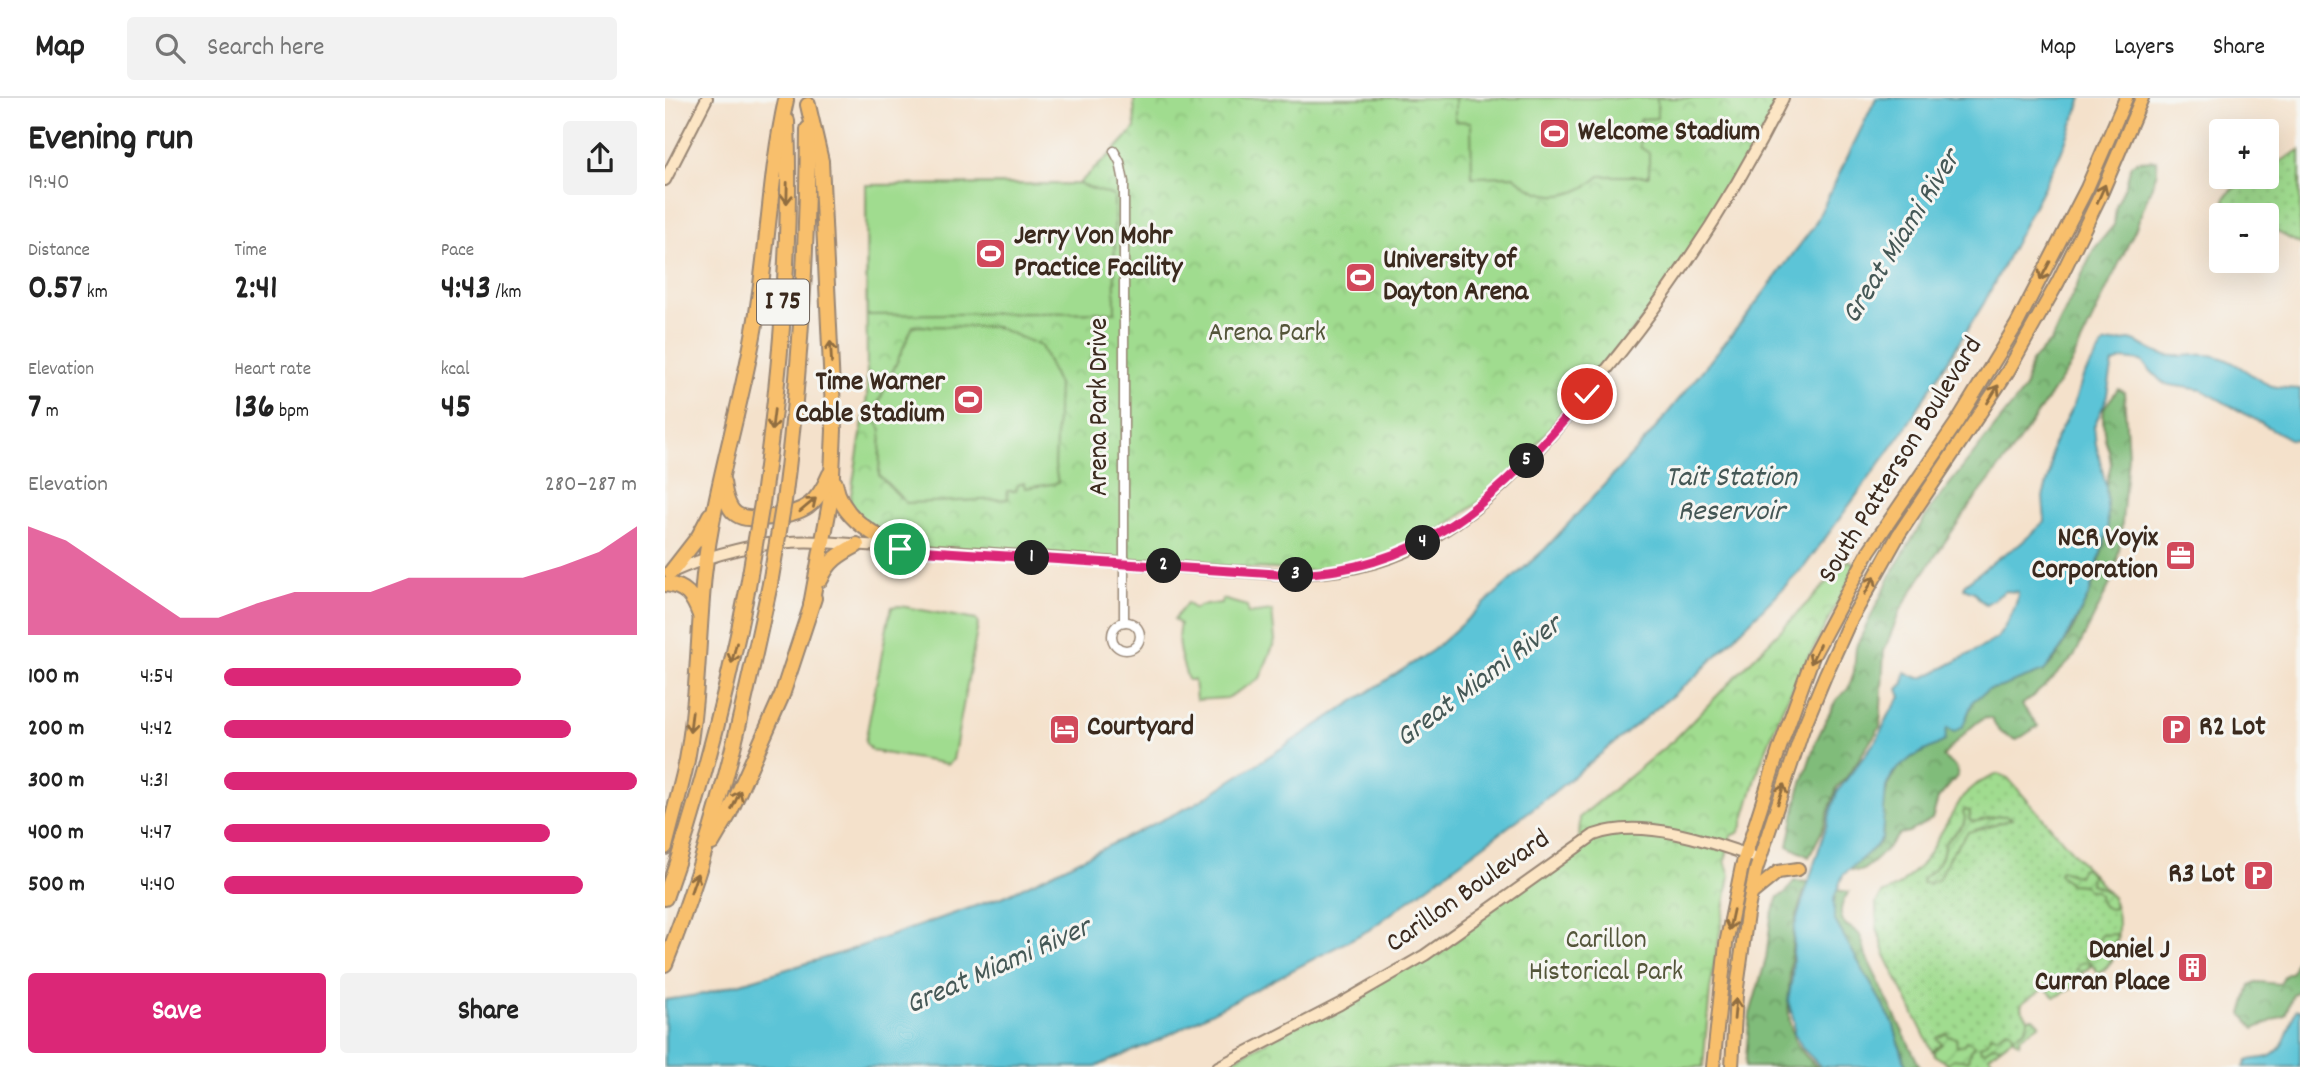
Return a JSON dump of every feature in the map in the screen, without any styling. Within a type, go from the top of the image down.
[{"type":"highway","points":[[665,847],[687,759],[707,556],[753,336],[766,251],[777,140],[786,99]]},
{"type":"highway","name":"I 75","points":[[665,898],[708,763],[748,586],[762,503],[775,401],[785,277],[786,99]]},
{"type":"highway","points":[[808,101],[821,160],[834,408],[831,497],[811,605]]},
{"type":"highway","name":"I 75","points":[[665,964],[702,860],[747,690],[770,583],[783,500],[803,324],[808,101]]},
{"type":"highway","points":[[722,478],[730,509],[749,520],[792,515],[802,510],[816,498],[833,466]]},
{"type":"highway","points":[[833,466],[836,488],[848,513],[871,532],[900,549]]},
{"type":"highway","points":[[702,621],[690,594],[667,577],[699,536],[717,498]]},
{"type":"highway","points":[[702,860],[729,814],[772,719],[825,568],[831,560],[857,545]]},
{"type":"main road","points":[[665,180],[668,169],[707,98]]},
{"type":"main road","points":[[667,577],[707,556],[786,541],[1276,574],[1329,572],[1388,559],[1448,528],[1501,486],[1533,455],[1626,346],[1670,287],[1730,196],[1783,98]]},
{"type":"main road","name":"South Patterson Boulevard","points":[[1713,1067],[1726,944],[1746,854],[1813,656],[1869,551],[1957,422],[2017,324],[2087,188],[2126,98]]},
{"type":"main road","name":"South Patterson Boulevard","points":[[1732,1067],[1735,1006],[1751,895],[1760,859],[1803,729],[1848,625],[1899,534],[1985,406],[2058,282],[2101,194],[2142,98]]},
{"type":"main road","name":"Carillon Boulevard","points":[[1219,1067],[1340,1004],[1425,955],[1594,835],[1620,828],[1648,829],[1760,859]]},
{"type":"main road","points":[[1751,895],[1778,872],[1798,869]]},
{"type":"street","name":"Arena Park Drive","points":[[1114,151],[1120,162],[1124,181],[1124,622]]},
{"type":"green space","name":"Arena Park","points":[[1134,98],[1783,98],[1670,287],[1501,486],[1420,545],[1329,572],[915,550],[848,513],[867,397],[866,185],[1078,184],[1135,128]]},
{"type":"green space","name":"Welcome Stadium","points":[[1455,98],[1657,98],[1657,118],[1640,119],[1640,147],[1649,153],[1649,176],[1600,176],[1579,190],[1557,195],[1535,190],[1514,176],[1472,177],[1471,122],[1455,121]]},
{"type":"green space","points":[[2300,150],[2300,244],[2279,233],[2279,203],[2225,203],[2224,200],[2234,189],[2279,189],[2279,162]]},
{"type":"green space","points":[[2156,160],[2157,172],[2135,230],[2070,366],[2010,454],[1968,508],[1900,611],[1884,651],[1880,727],[1837,787],[1822,831],[1809,857],[1788,846],[1799,792],[1816,741],[1836,700],[1848,689],[1854,672],[1856,647],[1894,569],[1930,509],[2024,390],[2031,362],[2051,341],[2094,249],[2114,225],[2116,206],[2131,165],[2138,161]]},
{"type":"green space","name":"Jerry Von Mohr Practice Facility","points":[[1078,184],[1114,196],[1115,312],[867,315],[866,185]]},
{"type":"green space","name":"Time Warner Cable Stadium","points":[[913,326],[996,327],[1041,346],[1058,385],[1055,466],[1058,483],[1025,488],[1024,483],[1017,485],[1016,491],[1007,491],[1008,499],[906,503],[879,475],[881,430],[873,415]]},
{"type":"green space","points":[[2118,389],[2124,392],[2128,456],[2120,544],[2114,576],[2074,657],[2022,705],[2038,726],[2017,740],[2002,733],[1992,719],[1978,722],[1943,757],[1956,767],[1958,775],[1938,799],[1932,819],[1909,832],[1899,834],[1881,855],[1864,869],[1848,869],[1881,840],[1888,785],[1900,766],[1919,753],[1945,741],[1945,730],[1952,729],[1966,719],[1973,701],[1988,690],[2044,671],[2057,657],[2074,627],[2093,585],[2108,528],[2106,486],[2111,464],[2103,419],[2104,408]]},
{"type":"green space","name":"Carillon Historical Park","points":[[1849,560],[1857,565],[1783,707],[1760,765],[1742,826],[1738,833],[1731,836],[1725,861],[1730,875],[1710,990],[1703,1067],[1218,1067],[1382,981],[1579,843],[1580,817],[1675,739]]},
{"type":"green space","points":[[1222,599],[1247,606],[1248,614],[1272,611],[1275,641],[1260,678],[1227,698],[1196,700],[1194,680],[1188,680],[1180,652],[1180,624],[1174,619],[1187,603],[1194,609],[1221,603]]},
{"type":"green space","points":[[900,606],[976,620],[978,625],[953,760],[948,764],[872,751],[865,742],[889,617],[892,607]]},
{"type":"green space","points":[[1998,774],[2008,778],[2112,897],[2118,920],[2116,946],[2112,961],[2100,973],[2092,965],[2080,975],[2076,986],[2062,994],[2054,997],[2045,988],[2022,1003],[2021,1008],[2028,1018],[2028,1026],[1989,1056],[1995,1064],[1993,1066],[1950,1067],[1932,1051],[1886,957],[1877,927],[1876,903],[1882,894],[1899,886],[1923,863],[1963,796],[1978,783]]},
{"type":"green space","points":[[1965,810],[1970,811],[1969,819],[1973,822],[2001,816],[2012,819],[1968,832],[1949,857],[1939,879],[1929,884],[1922,883],[1923,878],[1942,857],[1945,843],[1964,824]]},
{"type":"green space","points":[[2086,868],[2091,874],[2090,884],[2102,889],[2112,898],[2115,906],[2112,909],[2104,906],[2099,894],[2093,890],[2087,890],[2084,885],[2070,884],[2059,874],[2061,870],[2078,876],[2081,869]]},
{"type":"green space","points":[[1794,881],[1808,882],[1793,938],[1789,1016],[1796,1042],[1818,1067],[1745,1067],[1750,1014],[1766,959],[1771,917],[1778,897],[1786,893]]},
{"type":"green space","points":[[1836,890],[1849,892],[1841,908],[1841,916],[1845,924],[1860,936],[1866,956],[1920,1067],[1906,1067],[1893,1023],[1834,919]]},
{"type":"green space","points":[[2117,934],[2113,956],[2107,966],[2098,973],[2093,965],[2084,971],[2076,970],[2079,964],[2084,962],[2091,965],[2086,956],[2096,950],[2101,935]]},
{"type":"green space","points":[[2300,948],[2300,989],[2293,995],[2285,1015],[2254,1029],[2242,1014],[2250,986],[2258,982],[2280,984],[2284,976],[2292,972]]},
{"type":"green space","points":[[2028,1018],[2034,1018],[2040,1024],[2020,1038],[2019,1043],[2012,1038],[2000,1047],[1994,1045],[1981,1051],[1980,1046],[1988,1042],[1990,1035],[1997,1037],[2007,1029],[2011,1030],[2013,1036],[2022,1032],[2026,1028]]},
{"type":"green space","points":[[1947,1033],[1948,1036],[1956,1038],[1957,1047],[1966,1041],[1972,1043],[1974,1046],[1968,1061],[1953,1059],[1947,1063],[1934,1055],[1934,1050],[1942,1044],[1937,1038]]},
{"type":"water","name":"Tait Station Reservoir","points":[[1876,98],[2082,98],[2061,153],[1984,303],[1903,432],[1804,567],[1695,677],[1543,801],[1369,930],[1159,1040],[1095,1067],[665,1067],[665,1000],[704,994],[841,953],[1007,895],[1195,804],[1433,650],[1545,549],[1650,435],[1745,318],[1814,226]]},
{"type":"water","points":[[2129,340],[2164,355],[2219,357],[2271,386],[2300,389],[2300,440],[2290,439],[2202,390],[2164,384],[2141,361],[2124,359],[2113,363],[2106,400],[2094,426],[2106,486],[2108,528],[2089,595],[2060,651],[2044,671],[1988,690],[1973,701],[1963,726],[1954,732],[1947,728],[1945,741],[1912,757],[1893,773],[1886,787],[1882,837],[1876,846],[1843,875],[1834,898],[1834,919],[1893,1023],[1906,1067],[1821,1067],[1803,1049],[1794,1033],[1794,1021],[1788,1001],[1792,978],[1794,928],[1837,792],[1877,739],[1901,697],[1898,689],[1904,683],[1905,672],[1921,678],[1998,637],[2014,610],[2018,592],[2006,591],[1986,604],[1974,592],[1964,588],[1964,585],[2019,545],[2045,522],[2043,497],[2050,473],[2052,446],[2073,406],[2083,377],[2104,344]]},
{"type":"water","points":[[2296,1010],[2300,1010],[2300,1067],[2244,1067],[2247,1061],[2268,1057],[2279,1049]]},
{"type":"place","name":"Welcome Stadium","points":[[1555,134]]},
{"type":"place","name":"Jerry Von Mohr Practice Facility","points":[[991,254]]},
{"type":"place","name":"University of Dayton Arena","points":[[1360,278]]},
{"type":"place","name":"Time Warner Cable Stadium","points":[[968,400]]},
{"type":"place","name":"NCR Voyix Corporation","points":[[2181,556]]},
{"type":"place","name":"Courtyard","points":[[1064,729]]},
{"type":"place","name":"R2 Lot","points":[[2176,729]]},
{"type":"place","name":"R3 Lot","points":[[2258,876]]},
{"type":"place","name":"Daniel J Curran Place","points":[[2193,968]]},
{"type":"route","points":[[900,549],[1301,575],[1362,566],[1402,553],[1462,519],[1533,455],[1587,394]]},
{"type":"water label","name":"Great Miami River","points":[[1903,238]]},
{"type":"water label","name":"Great Miami River","points":[[1480,683]]},
{"type":"water label","name":"Great Miami River","points":[[999,968]]}]
